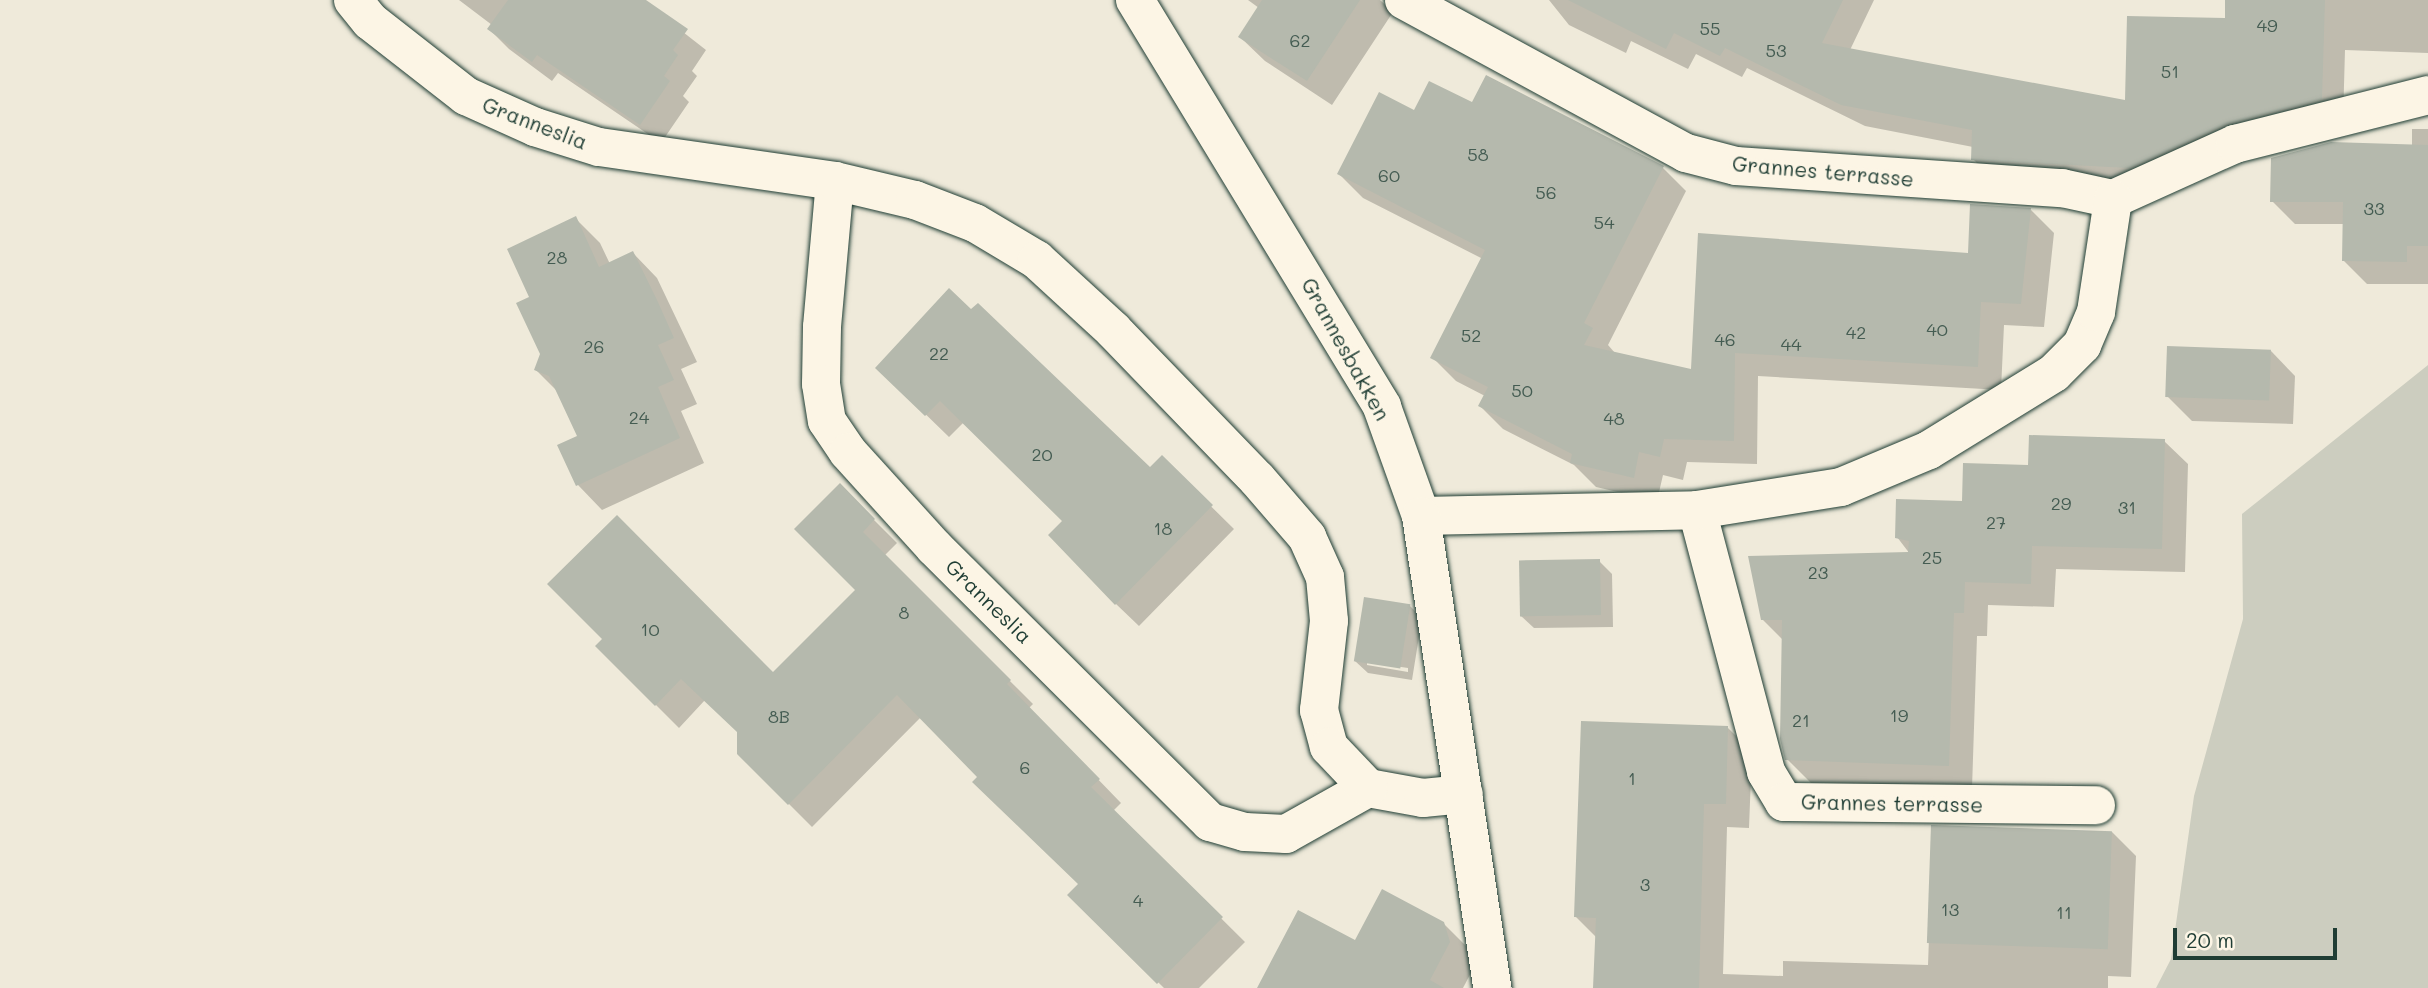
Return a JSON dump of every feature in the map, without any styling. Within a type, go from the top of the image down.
[{"type":"street","name":"Granneslia","points":[[353,0],[370,21],[466,96],[535,127],[599,147],[835,181],[915,200],[975,223],[1037,260],[1113,330],[1257,479],[1307,537],[1325,577],[1329,621],[1319,710],[1329,747],[1368,788],[1286,834],[1245,832],[1210,822],[934,547],[849,453],[827,422],[821,384],[835,181]]},
{"type":"street","name":"Grannesbakken","points":[[1135,0],[1382,407],[1421,516],[1492,988]]},
{"type":"street","name":"Grannes terrasse","points":[[1404,0],[1686,153],[1736,166],[2062,188],[2113,199]]},
{"type":"street","points":[[1421,516],[1697,510],[1841,487],[1929,450],[2054,373],[2082,345],[2096,312],[2113,199],[2235,144],[2428,95]]},
{"type":"street","name":"Grannes terrasse","points":[[1697,510],[1766,772],[1784,802],[2096,805]]},
{"type":"street","points":[[1368,788],[1423,798],[1464,794]]},
{"type":"shaded area","points":[[2428,365],[2428,988],[2156,988],[2171,959],[2194,796],[2243,619],[2242,514]]},
{"type":"building","points":[[508,0],[646,0],[688,29],[673,50],[678,55],[664,76],[670,81],[640,125],[537,55],[532,62],[487,29]]},
{"type":"building","points":[[1262,0],[1360,0],[1307,81],[1238,37]]},
{"type":"building","points":[[1568,0],[1843,0],[1822,43],[2125,100],[2127,16],[2225,18],[2225,0],[2325,0],[2322,99],[2226,124],[2129,168],[1971,160],[1972,130],[1841,105],[1725,48],[1720,56],[1674,33],[1666,49]]},
{"type":"building","points":[[1486,75],[1664,166],[1584,323],[1593,328],[1584,345],[1691,369],[1698,233],[1968,253],[1970,204],[2031,208],[2021,304],[1981,302],[1978,367],[1735,353],[1734,441],[1664,439],[1660,457],[1639,452],[1634,478],[1570,463],[1572,454],[1478,406],[1488,387],[1430,358],[1485,250],[1337,174],[1379,92],[1414,110],[1429,81],[1472,102]]},
{"type":"building","points":[[2331,142],[2428,145],[2428,246],[2407,246],[2407,262],[2342,261],[2343,202],[2270,202],[2271,158]]},
{"type":"building","points":[[576,216],[599,267],[633,251],[657,300],[674,338],[658,345],[674,380],[658,387],[680,438],[576,486],[557,445],[577,436],[549,376],[534,370],[540,354],[516,303],[529,297],[507,249]]},
{"type":"building","points":[[949,288],[971,309],[978,303],[1150,467],[1162,455],[1213,505],[1115,605],[1048,535],[1062,521],[940,401],[925,416],[875,368]]},
{"type":"building","points":[[2167,346],[2271,350],[2269,401],[2165,397]]},
{"type":"building","points":[[2029,435],[2165,439],[2162,549],[2032,546],[2031,584],[1965,582],[1964,613],[1954,613],[1949,766],[1785,760],[1780,739],[1782,620],[1761,620],[1748,556],[1908,552],[1909,541],[1895,538],[1896,499],[1962,501],[1963,463],[2028,465]]},
{"type":"building","points":[[840,483],[875,519],[863,532],[1011,680],[1007,684],[1100,779],[1091,787],[1223,917],[1157,984],[1067,895],[1078,884],[972,782],[977,777],[897,695],[788,805],[737,754],[737,732],[681,679],[655,706],[595,646],[602,639],[547,584],[617,515],[773,672],[855,590],[794,529]]},
{"type":"building","points":[[1600,559],[1601,615],[1520,616],[1519,560]]},
{"type":"building","points":[[1364,597],[1410,604],[1400,669],[1354,661]]},
{"type":"building","points":[[1581,721],[1728,726],[1726,804],[1704,804],[1699,988],[1593,988],[1596,918],[1574,917]]},
{"type":"building","points":[[1931,825],[2112,831],[2108,949],[1927,943]]},
{"type":"building","points":[[1382,889],[1444,922],[1450,942],[1430,980],[1444,988],[1257,988],[1298,910],[1355,940]]}]
